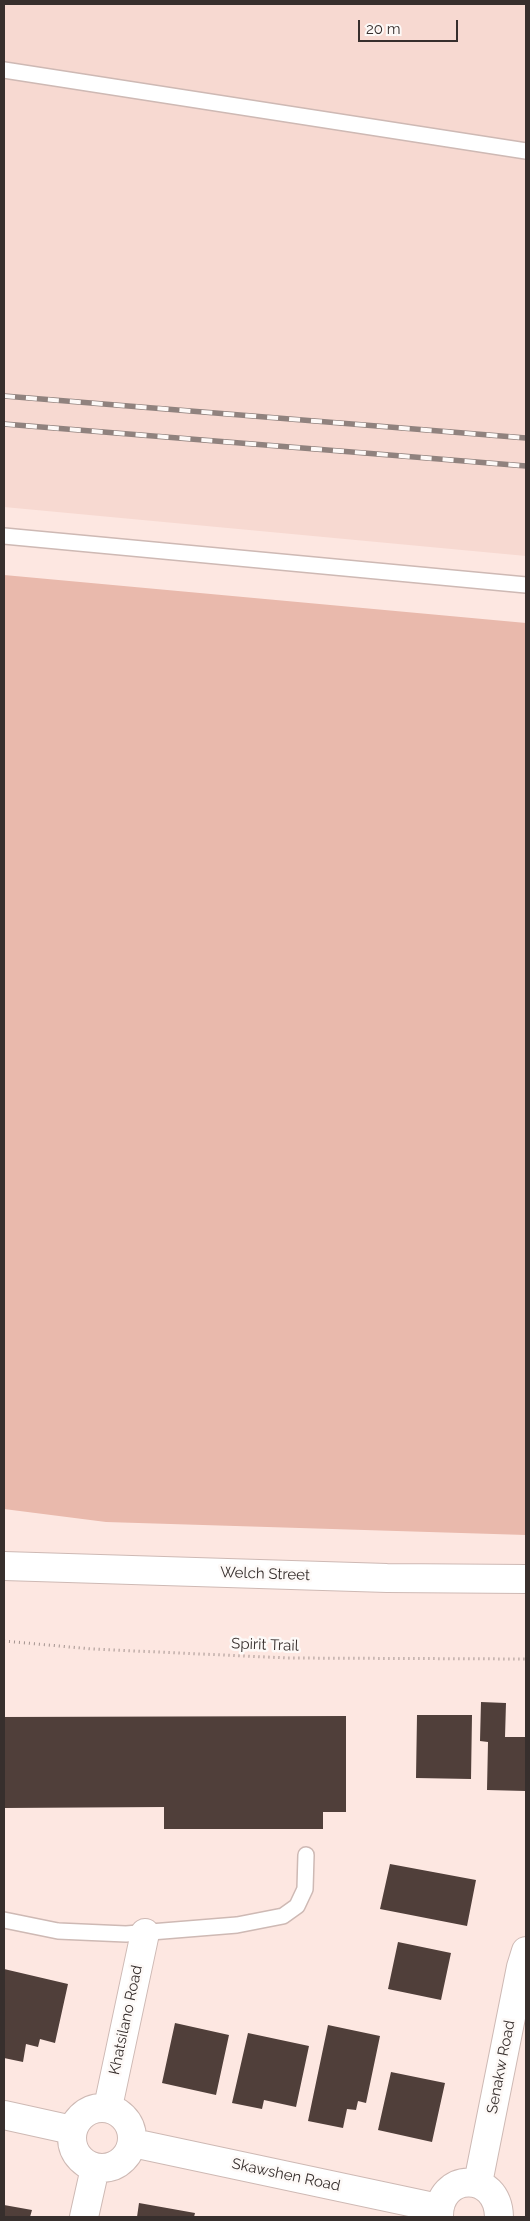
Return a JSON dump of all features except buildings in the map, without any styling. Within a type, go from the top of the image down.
[{"type":"street","name":"Welch Street","points":[[4,1566],[387,1578],[526,1579]]},
{"type":"street","name":"Khatsilano Road","points":[[108,2107],[145,1932]]},
{"type":"street","name":"Senakw Road","points":[[478,2183],[520,1967],[526,1951]]},
{"type":"street","points":[[96,2107],[108,2107],[122,2114],[131,2127],[133,2143],[128,2155],[119,2164],[107,2168],[95,2168],[84,2162],[76,2153],[72,2142],[72,2130],[77,2120],[85,2112],[96,2107]]},
{"type":"street","points":[[4,2115],[72,2130]]},
{"type":"street","name":"Skawshen Road","points":[[133,2143],[438,2212]]},
{"type":"street","points":[[84,2217],[95,2168]]},
{"type":"street","points":[[438,2212],[443,2196],[453,2187],[465,2182],[478,2183],[491,2191],[499,2204],[499,2217]]},
{"type":"lane","points":[[4,70],[526,151]]},
{"type":"lane","points":[[4,536],[526,585]]},
{"type":"lane","points":[[4,1920],[58,1931],[126,1934],[237,1925],[283,1916],[297,1906],[305,1889],[306,1854]]},
{"type":"path","name":"Spirit Trail","points":[[4,1640],[92,1649],[288,1658],[526,1659]]},
{"type":"shaded area","points":[[4,4],[526,4],[526,556],[4,507]]},
{"type":"shaded area","points":[[4,575],[526,623],[526,1535],[106,1522],[4,1509]]},
{"type":"railway","points":[[4,396],[526,438]]},
{"type":"railway","points":[[4,424],[526,466]]}]
